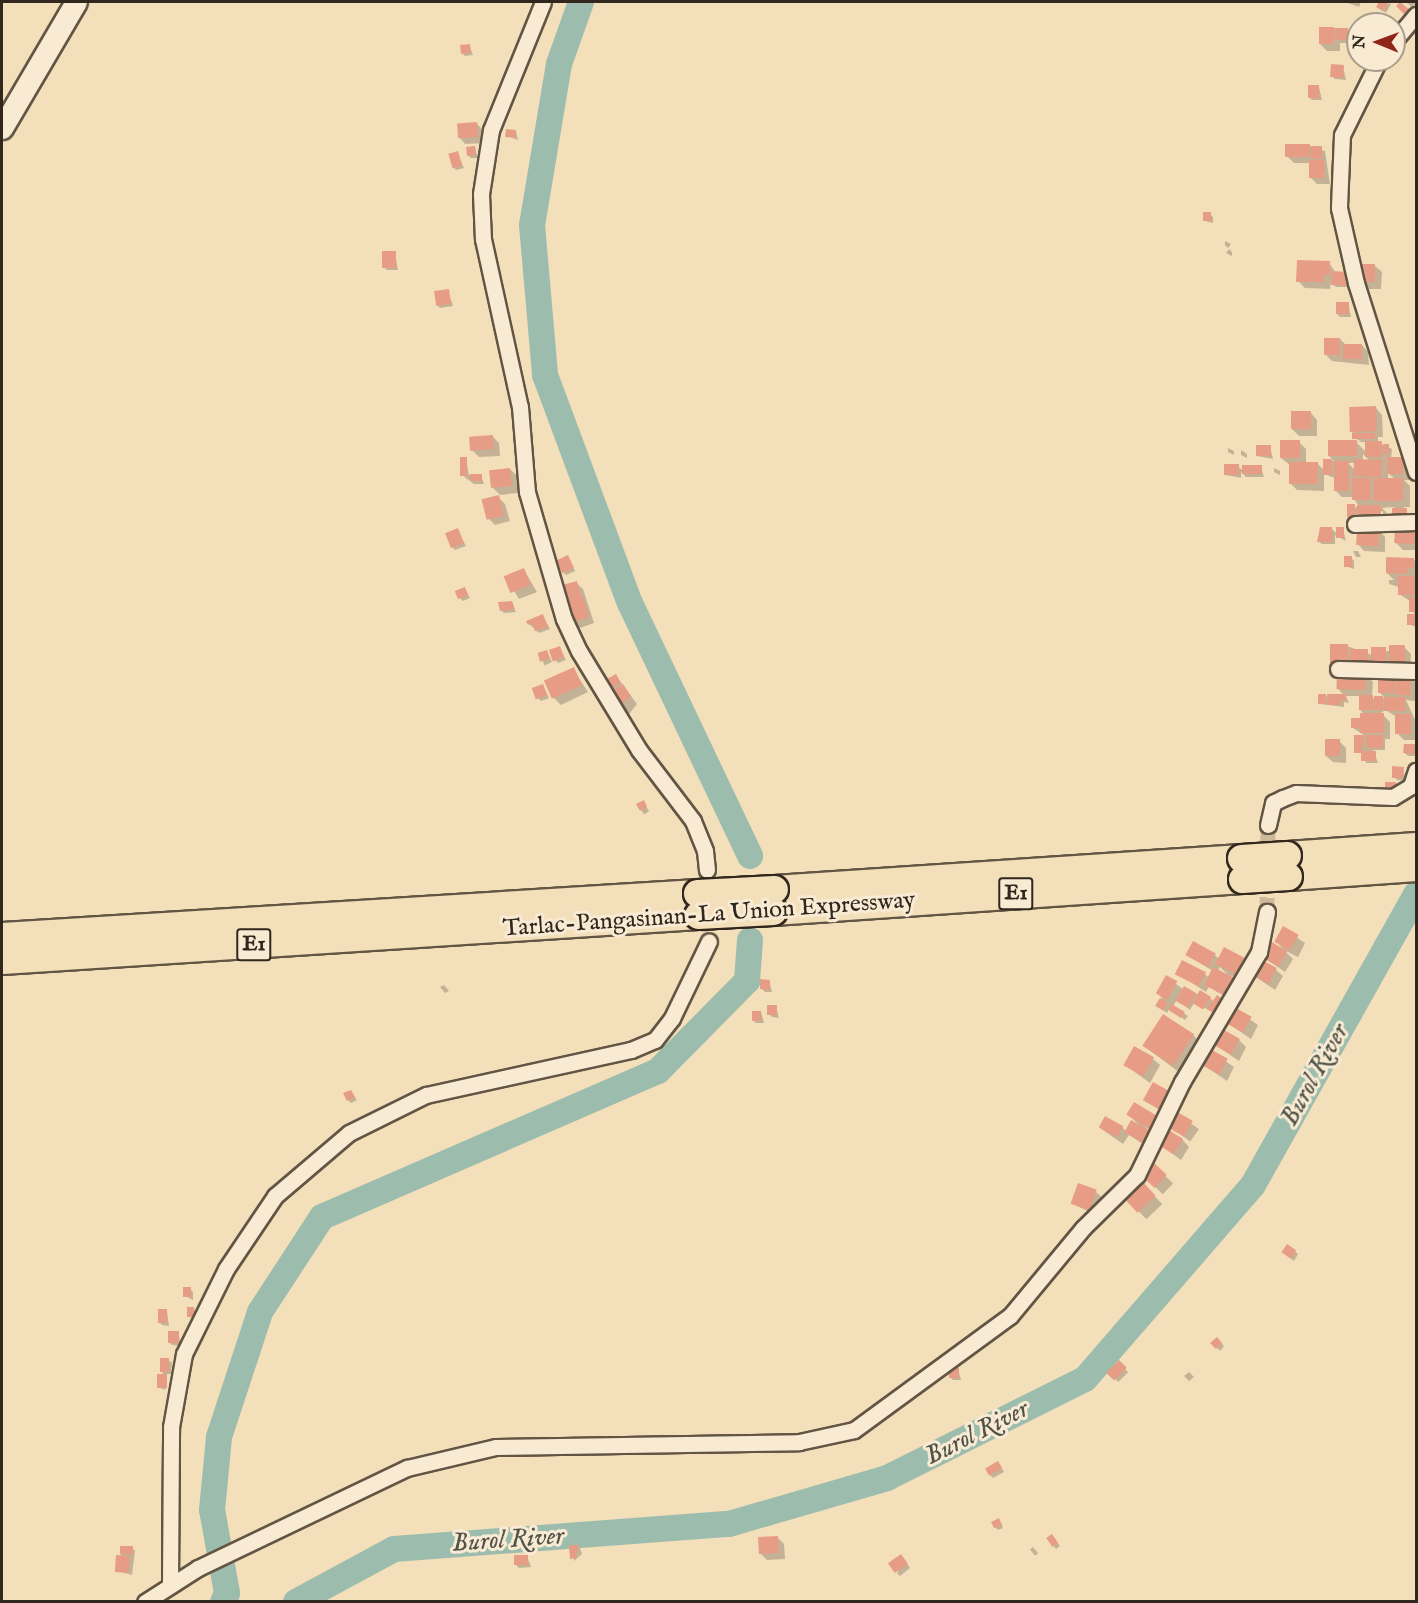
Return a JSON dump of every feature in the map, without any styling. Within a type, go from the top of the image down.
[{"type":"highway","name":"Tarlac-Pangasinan-La Union Expressway","points":[[2,960],[37,946],[461,920],[700,893],[790,899],[1242,869],[1371,859],[1416,846]]},
{"type":"highway","name":"Tarlac-Pangasinan-La Union Expressway","points":[[1371,859],[1416,867]]},
{"type":"highway","name":"Tarlac-Pangasinan-La Union Expressway","points":[[2,936],[37,946]]},
{"type":"main road","points":[[2,128],[76,2]]},
{"type":"street","points":[[543,2],[491,130],[481,194],[483,239],[520,407],[527,492],[564,619],[579,651],[639,750],[693,821],[705,851],[700,893]]},
{"type":"street","points":[[1406,27],[1416,15]]},
{"type":"street","points":[[1374,72],[1342,135],[1339,208],[1356,283],[1416,472]]},
{"type":"street","points":[[1355,524],[1416,522]]},
{"type":"street","points":[[1338,669],[1416,671]]},
{"type":"street","points":[[1268,825],[1273,803],[1296,793],[1393,796],[1411,786],[1416,771]]},
{"type":"street","points":[[145,1602],[170,1583],[198,1568],[407,1468],[496,1448],[799,1442],[854,1430],[1010,1316],[1083,1228],[1137,1175],[1182,1082],[1259,952],[1268,912]]},
{"type":"street","points":[[170,1583],[171,1428],[184,1354],[226,1269],[275,1196],[349,1132],[426,1095],[631,1050],[655,1040],[672,1018],[709,941]]},
{"type":"building","points":[[1379,2],[1388,2],[1383,11],[1376,7]]},
{"type":"building","points":[[1400,2],[1410,10],[1406,14],[1396,6]]},
{"type":"building","points":[[1319,27],[1334,27],[1334,44],[1319,44]]},
{"type":"building","points":[[1335,28],[1346,28],[1346,40],[1335,40]]},
{"type":"building","points":[[470,44],[471,53],[461,54],[460,45]]},
{"type":"building","points":[[1331,64],[1344,65],[1343,78],[1330,77]]},
{"type":"building","points":[[1308,85],[1319,85],[1319,98],[1308,98]]},
{"type":"building","points":[[477,122],[478,137],[458,138],[457,123]]},
{"type":"building","points":[[506,129],[516,130],[515,138],[505,137]]},
{"type":"building","points":[[1285,144],[1310,144],[1310,157],[1285,157]]},
{"type":"building","points":[[475,146],[476,155],[467,156],[466,147]]},
{"type":"building","points":[[1311,146],[1322,146],[1322,159],[1311,159]]},
{"type":"building","points":[[458,151],[462,165],[453,168],[448,154]]},
{"type":"building","points":[[1309,160],[1324,160],[1324,178],[1309,178]]},
{"type":"building","points":[[1203,212],[1211,212],[1211,221],[1203,221]]},
{"type":"building","points":[[382,251],[396,251],[396,268],[382,268]]},
{"type":"building","points":[[1297,260],[1330,261],[1330,275],[1324,275],[1324,282],[1296,282]]},
{"type":"building","points":[[1361,264],[1375,264],[1375,282],[1361,282]]},
{"type":"building","points":[[1332,271],[1348,272],[1347,286],[1331,285]]},
{"type":"building","points":[[449,289],[451,304],[436,306],[434,291]]},
{"type":"building","points":[[1336,302],[1349,302],[1349,314],[1336,314]]},
{"type":"building","points":[[1324,338],[1340,338],[1340,355],[1324,355]]},
{"type":"building","points":[[1343,344],[1362,344],[1362,359],[1343,359]]},
{"type":"building","points":[[1376,406],[1377,431],[1350,432],[1349,407]]},
{"type":"building","points":[[1291,411],[1311,411],[1311,429],[1291,429]]},
{"type":"building","points":[[1352,433],[1375,433],[1375,439],[1352,439]]},
{"type":"building","points":[[493,435],[494,449],[470,451],[469,437]]},
{"type":"building","points":[[1280,440],[1300,440],[1300,458],[1280,458]]},
{"type":"building","points":[[1328,440],[1357,440],[1357,456],[1328,456]]},
{"type":"building","points":[[1365,441],[1382,441],[1382,457],[1365,457]]},
{"type":"building","points":[[1383,444],[1389,444],[1389,454],[1383,454]]},
{"type":"building","points":[[1256,445],[1271,445],[1271,456],[1256,456]]},
{"type":"building","points":[[460,457],[467,457],[467,476],[460,476]]},
{"type":"building","points":[[1387,457],[1403,457],[1403,474],[1387,474]]},
{"type":"building","points":[[1323,459],[1332,459],[1332,475],[1323,475]]},
{"type":"building","points":[[1354,459],[1382,460],[1381,477],[1353,476]]},
{"type":"building","points":[[1334,461],[1349,461],[1349,491],[1334,491]]},
{"type":"building","points":[[1289,462],[1318,462],[1318,484],[1289,484]]},
{"type":"building","points":[[1224,464],[1239,464],[1239,475],[1224,475]]},
{"type":"building","points":[[1242,465],[1262,465],[1262,474],[1242,474]]},
{"type":"building","points":[[510,468],[512,486],[491,488],[489,470]]},
{"type":"building","points":[[470,474],[482,474],[482,481],[470,481]]},
{"type":"building","points":[[1352,478],[1370,478],[1370,500],[1352,500]]},
{"type":"building","points":[[1373,478],[1403,478],[1403,501],[1373,501]]},
{"type":"building","points":[[499,495],[504,515],[487,520],[482,499]]},
{"type":"building","points":[[1347,504],[1355,504],[1355,517],[1347,517]]},
{"type":"building","points":[[1357,505],[1381,505],[1381,521],[1357,521]]},
{"type":"building","points":[[1392,508],[1407,508],[1407,518],[1392,518]]},
{"type":"building","points":[[1395,526],[1416,527],[1415,544],[1394,543]]},
{"type":"building","points":[[1320,527],[1332,527],[1332,542],[1317,542]]},
{"type":"building","points":[[1336,527],[1344,527],[1344,538],[1336,538]]},
{"type":"building","points":[[458,528],[464,543],[451,548],[445,533]]},
{"type":"building","points":[[1357,528],[1379,529],[1378,546],[1356,545]]},
{"type":"building","points":[[568,555],[574,568],[562,573],[556,560]]},
{"type":"building","points":[[1344,556],[1352,556],[1352,567],[1344,567]]},
{"type":"building","points":[[1386,557],[1414,558],[1414,568],[1407,569],[1407,574],[1386,573]]},
{"type":"building","points":[[524,568],[531,585],[510,593],[504,576]]},
{"type":"building","points":[[1398,576],[1416,576],[1416,595],[1398,595]]},
{"type":"building","points":[[577,581],[581,596],[566,601],[562,585]]},
{"type":"building","points":[[465,587],[468,595],[458,599],[455,591]]},
{"type":"building","points":[[583,596],[589,617],[572,622],[566,601]]},
{"type":"building","points":[[1409,597],[1416,597],[1416,612],[1409,612]]},
{"type":"building","points":[[512,601],[515,609],[500,611],[498,602]]},
{"type":"building","points":[[543,614],[548,627],[535,631],[532,623],[528,625],[526,621]]},
{"type":"building","points":[[1407,614],[1415,614],[1415,625],[1407,625]]},
{"type":"building","points":[[1330,644],[1348,644],[1348,666],[1330,666]]},
{"type":"building","points":[[1389,645],[1405,645],[1405,666],[1389,666]]},
{"type":"building","points":[[560,646],[564,657],[553,661],[549,650]]},
{"type":"building","points":[[1371,647],[1386,647],[1386,667],[1371,667]]},
{"type":"building","points":[[1350,649],[1368,649],[1368,667],[1350,667]]},
{"type":"building","points":[[547,650],[550,659],[540,662],[537,653]]},
{"type":"building","points":[[574,667],[582,685],[552,699],[544,680]]},
{"type":"building","points":[[1337,672],[1366,673],[1365,690],[1336,689]]},
{"type":"building","points":[[616,674],[621,683],[609,690],[604,681]]},
{"type":"building","points":[[1378,674],[1395,674],[1395,693],[1378,693]]},
{"type":"building","points":[[1396,675],[1410,675],[1410,695],[1396,695]]},
{"type":"building","points":[[543,684],[547,695],[536,699],[532,688]]},
{"type":"building","points":[[623,684],[631,696],[618,707],[609,692]]},
{"type":"building","points":[[1318,694],[1326,694],[1326,704],[1318,704]]},
{"type":"building","points":[[1327,694],[1346,694],[1346,700],[1341,700],[1341,705],[1327,705]]},
{"type":"building","points":[[1359,695],[1373,695],[1373,710],[1359,710]]},
{"type":"building","points":[[1374,696],[1383,696],[1383,710],[1374,710]]},
{"type":"building","points":[[1384,697],[1405,697],[1405,711],[1384,711]]},
{"type":"building","points":[[1360,713],[1384,713],[1384,733],[1360,733],[1360,721],[1359,728],[1351,728],[1351,718],[1360,718]]},
{"type":"building","points":[[1395,714],[1411,714],[1411,734],[1395,734]]},
{"type":"building","points":[[1354,735],[1365,735],[1361,753],[1354,753]]},
{"type":"building","points":[[1366,735],[1383,735],[1383,748],[1366,748]]},
{"type":"building","points":[[1325,739],[1340,739],[1340,756],[1325,756]]},
{"type":"building","points":[[1404,744],[1415,744],[1415,754],[1403,753]]},
{"type":"building","points":[[1361,751],[1376,751],[1376,761],[1361,761]]},
{"type":"building","points":[[1392,766],[1404,767],[1403,778],[1392,778]]},
{"type":"building","points":[[1385,782],[1396,782],[1396,790],[1385,790]]},
{"type":"building","points":[[644,800],[647,807],[640,811],[636,804]]},
{"type":"building","points":[[1283,926],[1299,935],[1290,950],[1274,942]]},
{"type":"building","points":[[1193,941],[1216,954],[1208,968],[1185,955]]},
{"type":"building","points":[[1270,941],[1287,951],[1278,967],[1261,957]]},
{"type":"building","points":[[1224,947],[1245,958],[1236,975],[1215,964]]},
{"type":"building","points":[[1260,959],[1277,968],[1268,984],[1252,975]]},
{"type":"building","points":[[1182,960],[1206,972],[1199,987],[1175,974]]},
{"type":"building","points":[[1213,967],[1235,978],[1226,996],[1204,985]]},
{"type":"building","points":[[1166,975],[1177,981],[1167,1000],[1156,993]]},
{"type":"building","points":[[760,979],[770,980],[770,990],[760,989]]},
{"type":"building","points":[[1184,986],[1196,993],[1188,1008],[1176,1001]]},
{"type":"building","points":[[1200,990],[1211,997],[1203,1010],[1192,1003]]},
{"type":"building","points":[[1217,995],[1224,1000],[1214,1014],[1207,1009]]},
{"type":"building","points":[[1160,998],[1168,1003],[1163,1010],[1155,1006]]},
{"type":"building","points":[[1172,1004],[1185,1012],[1181,1018],[1168,1010]]},
{"type":"building","points":[[767,1005],[777,1005],[777,1015],[767,1015]]},
{"type":"building","points":[[1236,1008],[1252,1017],[1243,1032],[1227,1024]]},
{"type":"building","points":[[752,1011],[761,1011],[761,1021],[752,1021]]},
{"type":"building","points":[[1163,1014],[1194,1034],[1173,1066],[1142,1046]]},
{"type":"building","points":[[1224,1030],[1240,1039],[1231,1054],[1215,1046]]},
{"type":"building","points":[[1134,1046],[1154,1057],[1143,1076],[1123,1065]]},
{"type":"building","points":[[1212,1050],[1228,1059],[1219,1074],[1203,1066]]},
{"type":"building","points":[[1153,1082],[1173,1093],[1163,1112],[1143,1100]]},
{"type":"building","points":[[351,1090],[355,1097],[347,1101],[343,1093]]},
{"type":"building","points":[[1134,1102],[1161,1118],[1153,1131],[1126,1115]]},
{"type":"building","points":[[1177,1112],[1193,1121],[1184,1136],[1168,1128]]},
{"type":"building","points":[[1105,1116],[1123,1126],[1117,1138],[1099,1127]]},
{"type":"building","points":[[1131,1120],[1149,1130],[1143,1142],[1124,1132]]},
{"type":"building","points":[[1167,1129],[1183,1139],[1174,1154],[1157,1144]]},
{"type":"building","points":[[1153,1162],[1167,1175],[1155,1188],[1141,1175]]},
{"type":"building","points":[[1140,1179],[1156,1196],[1137,1213],[1122,1196]]},
{"type":"building","points":[[1078,1183],[1097,1190],[1089,1211],[1070,1204]]},
{"type":"building","points":[[1287,1244],[1296,1250],[1291,1258],[1281,1252]]},
{"type":"building","points":[[183,1287],[191,1287],[191,1297],[183,1297]]},
{"type":"building","points":[[187,1307],[194,1307],[194,1317],[187,1317]]},
{"type":"building","points":[[158,1309],[167,1309],[167,1323],[158,1323]]},
{"type":"building","points":[[168,1331],[179,1331],[179,1343],[168,1343]]},
{"type":"building","points":[[1217,1337],[1222,1343],[1216,1349],[1210,1343]]},
{"type":"building","points":[[160,1358],[169,1358],[169,1372],[160,1372]]},
{"type":"building","points":[[1119,1360],[1127,1368],[1114,1381],[1106,1373]]},
{"type":"building","points":[[949,1368],[959,1368],[959,1378],[949,1378]]},
{"type":"building","points":[[157,1374],[167,1374],[167,1388],[157,1388]]},
{"type":"building","points":[[998,1461],[1002,1468],[989,1475],[985,1468]]},
{"type":"building","points":[[999,1518],[1002,1525],[994,1528],[991,1522]]},
{"type":"building","points":[[1052,1534],[1058,1543],[1052,1547],[1046,1538]]},
{"type":"building","points":[[778,1536],[779,1553],[759,1554],[758,1537]]},
{"type":"building","points":[[569,1545],[579,1545],[576,1558],[570,1559]]},
{"type":"building","points":[[120,1546],[133,1546],[133,1554],[120,1554]]},
{"type":"building","points":[[901,1554],[908,1564],[895,1573],[888,1563]]},
{"type":"building","points":[[116,1555],[130,1556],[129,1573],[115,1572]]},
{"type":"building","points":[[514,1555],[528,1555],[528,1565],[514,1565]]},
{"type":"waterway","points":[[581,2],[559,64],[532,225],[545,375],[630,603],[750,856]]},
{"type":"waterway","name":"Burol River","points":[[296,1602],[394,1549],[729,1524],[887,1478],[1085,1379],[1253,1185],[1416,894]]},
{"type":"waterway","points":[[223,1602],[227,1593],[212,1510],[219,1437],[260,1312],[322,1217],[658,1071],[747,981],[750,940]]},
{"type":"tunnel","points":[[1267,912],[1268,825]]},
{"type":"tunnel","points":[[707,870],[709,941]]}]
